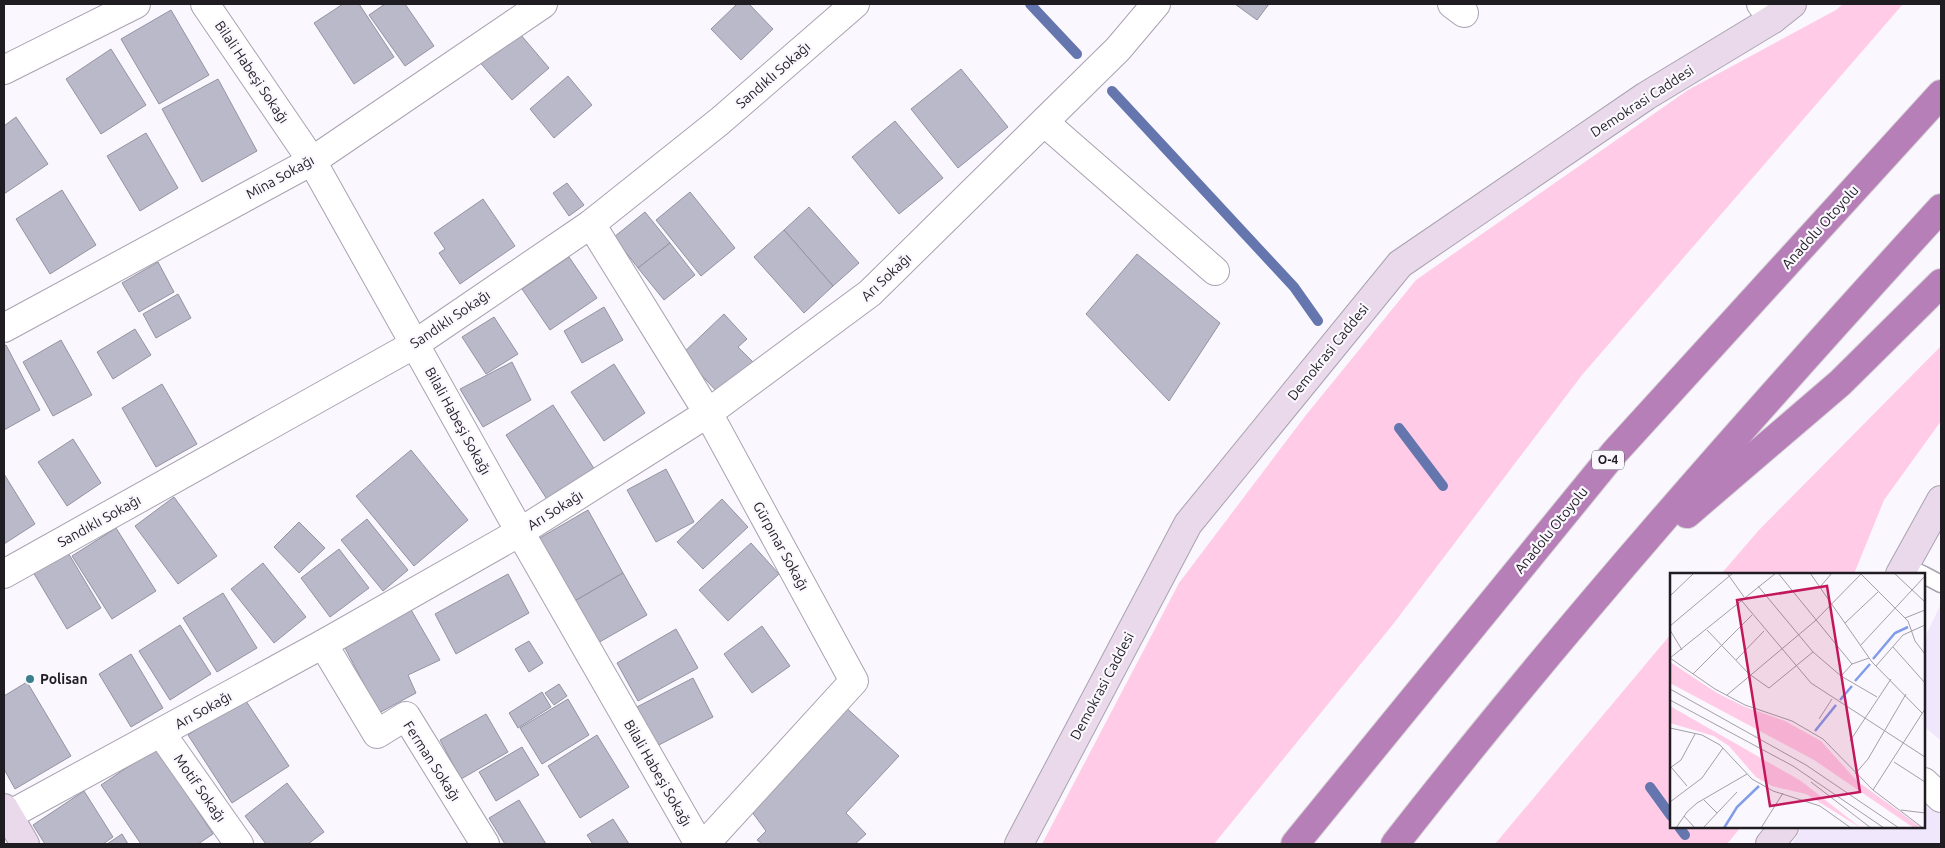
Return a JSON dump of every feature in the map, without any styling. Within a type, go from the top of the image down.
[{"type":"highway","name":"Anadolu Otoyolu","points":[[1295,844],[1614,453],[1941,94]]},
{"type":"highway","points":[[1395,844],[1611,578],[1821,339],[1941,208]]},
{"type":"highway","points":[[1611,578],[1840,383],[1941,283]]},
{"type":"street","points":[[4,70],[136,4]]},
{"type":"street","name":"Bilali Habeşi Sokağı","points":[[205,4],[312,161],[520,532],[699,844]]},
{"type":"street","name":"Mina Sokağı","points":[[4,328],[312,161],[543,4]]},
{"type":"street","name":"Sandıklı Sokağı","points":[[4,574],[414,344],[591,224],[720,121],[854,4]]},
{"type":"street","name":"Arı Sokağı","points":[[6,812],[161,733],[323,644],[520,532],[708,413],[870,293],[1118,49],[1156,4]]},
{"type":"street","name":"Demokrasi Caddesi","points":[[1019,844],[1188,524],[1400,264],[1775,9]]},
{"type":"street","points":[[1044,122],[1214,271]]},
{"type":"street","name":"Gürpınar Sokağı","points":[[591,224],[708,413],[854,681],[705,844]]},
{"type":"street","points":[[1912,572],[1941,500]]},
{"type":"street","name":"Ferman Sokağı","points":[[323,644],[377,734],[406,716],[485,844]]},
{"type":"street","name":"Motif Sokağı","points":[[161,733],[239,844]]},
{"type":"street","points":[[1925,783],[1941,798]]},
{"type":"street","points":[[6,812],[25,844]]},
{"type":"street","points":[[1770,844],[1783,828]]},
{"type":"lane","points":[[1925,577],[1941,584]]},
{"type":"shaded area","points":[[1843,4],[1903,4],[1582,375],[1394,623],[1214,844],[1042,844],[1179,583],[1306,415],[1416,280],[1688,90],[1836,10]]},
{"type":"shaded area","points":[[1941,346],[1941,421],[1884,500],[1854,573],[1722,573],[1759,530]]},
{"type":"shaded area","points":[[1941,604],[1941,741],[1925,727],[1925,637]]},
{"type":"shaded area","points":[[1670,635],[1670,828],[1740,828],[1727,844],[1495,844]]},
{"type":"shaded area","points":[[1925,798],[1941,811],[1941,844],[1792,844],[1801,828],[1925,828]]},
{"type":"building","points":[[343,4],[359,4],[394,57],[354,84],[314,23]]},
{"type":"building","points":[[385,4],[405,4],[434,46],[405,66],[369,15]]},
{"type":"building","points":[[737,4],[749,4],[773,29],[741,60],[711,29]]},
{"type":"building","points":[[1235,4],[1269,4],[1257,20]]},
{"type":"building","points":[[171,10],[209,75],[159,104],[121,39]]},
{"type":"building","points":[[515,28],[549,68],[512,100],[478,60]]},
{"type":"building","points":[[111,49],[146,105],[101,134],[66,79]]},
{"type":"building","points":[[961,69],[1008,127],[958,168],[911,109]]},
{"type":"building","points":[[568,76],[592,105],[554,138],[530,109]]},
{"type":"building","points":[[218,79],[257,151],[202,182],[162,109]]},
{"type":"building","points":[[16,117],[48,164],[4,194],[4,126]]},
{"type":"building","points":[[895,121],[943,178],[899,214],[852,157]]},
{"type":"building","points":[[146,133],[178,188],[140,211],[107,156]]},
{"type":"building","points":[[567,183],[584,205],[569,216],[553,193]]},
{"type":"building","points":[[62,190],[96,245],[50,274],[16,219]]},
{"type":"building","points":[[690,192],[735,248],[701,276],[656,220]]},
{"type":"building","points":[[483,199],[515,246],[460,284],[439,253],[445,249],[434,233]]},
{"type":"building","points":[[809,207],[859,263],[833,286],[784,230]]},
{"type":"building","points":[[645,212],[670,243],[638,268],[614,237]]},
{"type":"building","points":[[784,230],[833,286],[804,313],[754,257]]},
{"type":"building","points":[[670,243],[695,275],[664,300],[638,268]]},
{"type":"building","points":[[1137,254],[1220,323],[1169,401],[1086,314]]},
{"type":"building","points":[[569,257],[597,298],[550,330],[522,289]]},
{"type":"building","points":[[158,262],[174,292],[139,312],[122,283]]},
{"type":"building","points":[[178,294],[191,318],[156,338],[143,314]]},
{"type":"building","points":[[604,307],[623,340],[582,363],[564,331]]},
{"type":"building","points":[[724,314],[747,339],[738,347],[753,362],[719,394],[682,354]]},
{"type":"building","points":[[494,317],[518,354],[486,374],[462,337]]},
{"type":"building","points":[[135,329],[151,355],[113,379],[97,352]]},
{"type":"building","points":[[61,340],[92,395],[53,416],[23,362]]},
{"type":"building","points":[[6,345],[40,410],[4,430],[4,346]]},
{"type":"building","points":[[512,362],[531,400],[483,427],[460,389]]},
{"type":"building","points":[[614,364],[645,413],[604,441],[571,392]]},
{"type":"building","points":[[162,384],[197,444],[156,467],[122,408]]},
{"type":"building","points":[[553,405],[595,470],[548,501],[506,435]]},
{"type":"building","points":[[73,439],[101,483],[67,506],[38,462]]},
{"type":"building","points":[[411,450],[468,520],[414,566],[356,496]]},
{"type":"building","points":[[666,469],[694,522],[656,542],[627,490]]},
{"type":"building","points":[[4,474],[35,524],[4,544]]},
{"type":"building","points":[[174,497],[217,556],[178,584],[135,526]]},
{"type":"building","points":[[722,499],[748,527],[703,569],[677,542]]},
{"type":"building","points":[[588,510],[623,573],[573,602],[538,539]]},
{"type":"building","points":[[367,519],[408,570],[383,591],[341,540]]},
{"type":"building","points":[[299,522],[325,548],[299,573],[274,547]]},
{"type":"building","points":[[116,528],[156,591],[112,619],[72,556]]},
{"type":"building","points":[[751,543],[779,574],[728,621],[699,590]]},
{"type":"building","points":[[339,549],[369,588],[330,617],[301,578]]},
{"type":"building","points":[[67,551],[101,608],[67,629],[33,572]]},
{"type":"building","points":[[263,563],[306,617],[274,643],[231,589]]},
{"type":"building","points":[[623,573],[647,615],[596,644],[573,602]]},
{"type":"building","points":[[508,574],[529,613],[456,654],[435,614]]},
{"type":"building","points":[[223,593],[257,648],[217,672],[183,618]]},
{"type":"building","points":[[410,608],[440,660],[408,675],[416,693],[379,713],[345,648]]},
{"type":"building","points":[[180,625],[211,674],[170,700],[139,651]]},
{"type":"building","points":[[762,626],[790,666],[752,693],[724,654]]},
{"type":"building","points":[[676,629],[698,668],[638,701],[617,663]]},
{"type":"building","points":[[529,641],[543,663],[529,672],[515,649]]},
{"type":"building","points":[[131,654],[163,708],[131,727],[99,674]]},
{"type":"building","points":[[693,678],[713,717],[655,747],[635,708]]},
{"type":"building","points":[[27,682],[71,756],[15,789],[4,769],[4,696]]},
{"type":"building","points":[[559,684],[567,696],[554,705],[545,693]]},
{"type":"building","points":[[542,692],[551,707],[518,728],[509,713]]},
{"type":"building","points":[[244,698],[289,766],[232,803],[188,735]]},
{"type":"building","points":[[568,699],[589,735],[542,764],[520,728]]},
{"type":"building","points":[[842,704],[899,756],[846,813],[866,834],[855,844],[762,844],[757,840],[766,831],[749,808]]},
{"type":"building","points":[[486,714],[508,752],[461,779],[440,740]]},
{"type":"building","points":[[597,735],[629,787],[580,818],[548,766]]},
{"type":"building","points":[[522,747],[539,775],[496,801],[479,772]]},
{"type":"building","points":[[156,748],[213,834],[198,844],[141,844],[101,785]]},
{"type":"building","points":[[287,783],[324,832],[308,844],[266,844],[245,816]]},
{"type":"building","points":[[84,791],[113,837],[103,844],[45,844],[33,825]]},
{"type":"building","points":[[519,800],[546,844],[505,844],[489,818]]},
{"type":"building","points":[[613,819],[629,844],[593,844],[587,835]]},
{"type":"building","points":[[122,834],[128,844],[107,844]]},
{"type":"waterway","points":[[1030,4],[1077,54]]},
{"type":"waterway","points":[[1112,91],[1294,287],[1318,321]]},
{"type":"waterway","points":[[1399,428],[1443,486]]},
{"type":"waterway","points":[[1650,787],[1670,815]]},
{"type":"waterway","points":[[1680,828],[1685,835]]},
{"type":"place","name":"Polisan","points":[[30,679]]}]
